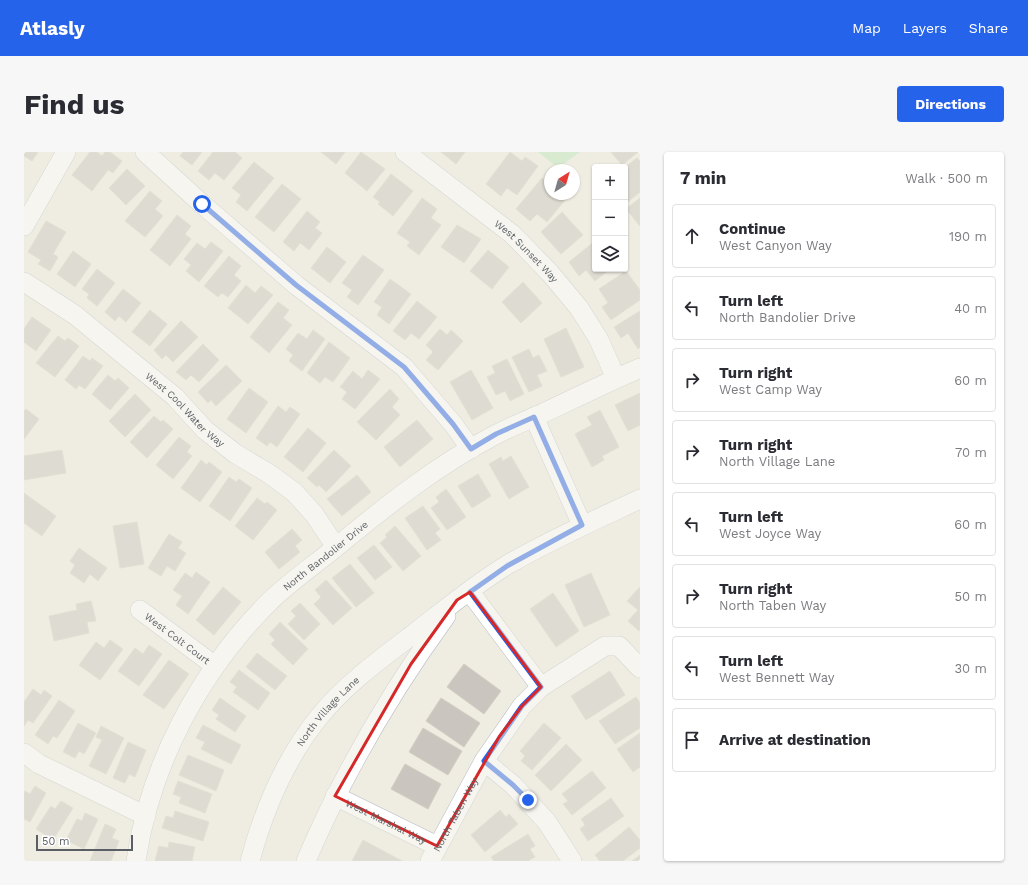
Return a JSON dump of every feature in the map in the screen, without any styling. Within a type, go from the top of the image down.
[{"type":"street","points":[[24,226],[66,152]]},
{"type":"street","points":[[145,152],[202,204],[296,285],[404,367],[453,424],[471,449]]},
{"type":"street","name":"West Sunset Way","points":[[405,152],[512,234],[550,273],[583,314],[598,338],[616,378]]},
{"type":"street","name":"West Cool Water Way","points":[[24,282],[75,315],[175,397],[205,430],[236,454],[268,473],[294,492],[314,514],[336,547]]},
{"type":"street","name":"North Bandolier Drive","points":[[136,861],[146,816],[163,764],[181,724],[215,666],[240,634],[268,603],[401,494],[471,449],[496,434],[640,368]]},
{"type":"street","points":[[534,417],[582,525]]},
{"type":"street","name":"North Village Lane","points":[[250,861],[258,831],[277,786],[303,740],[319,717],[342,692],[369,667],[507,566],[582,525],[640,499]]},
{"type":"street","points":[[464,596],[541,687]]},
{"type":"street","name":"North Village Lane","points":[[306,861],[335,796],[404,676],[464,596]]},
{"type":"street","name":"West Colt Court","points":[[140,610],[215,666]]},
{"type":"street","name":"North Taben Way","points":[[433,853],[484,761],[522,706],[541,687],[605,646],[619,646],[640,668]]},
{"type":"street","points":[[24,753],[39,764],[146,816]]},
{"type":"street","points":[[484,761],[513,785],[547,822],[572,861]]},
{"type":"street","name":"West Marshal Way","points":[[335,796],[433,853]]},
{"type":"highlighted area","points":[[470,592],[541,687],[522,706],[499,737],[437,846],[335,796],[411,664],[457,600]]},
{"type":"green space","points":[[538,152],[580,152],[564,164],[553,164]]},
{"type":"building","points":[[24,152],[38,152],[32,161],[24,156]]},
{"type":"building","points":[[90,152],[97,152],[102,156],[105,152],[110,152],[122,161],[113,173],[108,170],[92,191],[72,175]]},
{"type":"building","points":[[183,152],[202,152],[192,165],[180,156]]},
{"type":"building","points":[[213,152],[235,152],[242,158],[224,180],[215,173],[209,180],[198,171]]},
{"type":"building","points":[[321,152],[345,152],[336,164]]},
{"type":"building","points":[[361,152],[385,169],[367,191],[345,173]]},
{"type":"building","points":[[441,152],[465,152],[456,164]]},
{"type":"building","points":[[510,152],[522,161],[525,157],[538,166],[517,195],[507,188],[501,196],[486,184]]},
{"type":"building","points":[[611,152],[638,152],[623,164],[621,164]]},
{"type":"building","points":[[637,158],[640,161],[640,192],[628,202],[628,200],[628,165]]},
{"type":"building","points":[[254,162],[274,178],[247,211],[236,202],[241,195],[232,188]]},
{"type":"building","points":[[127,169],[145,186],[126,205],[109,188]]},
{"type":"building","points":[[391,174],[413,191],[393,216],[378,204],[380,202],[373,197]]},
{"type":"building","points":[[542,178],[544,180],[544,200],[565,200],[547,222],[537,214],[530,221],[516,209]]},
{"type":"building","points":[[282,184],[301,199],[274,232],[255,217]]},
{"type":"building","points":[[150,191],[162,201],[155,209],[163,216],[145,237],[125,221]]},
{"type":"building","points":[[422,198],[437,209],[431,218],[441,225],[419,255],[407,246],[410,242],[397,233]]},
{"type":"building","points":[[640,198],[640,226],[628,211],[628,207]]},
{"type":"building","points":[[307,211],[320,222],[315,228],[322,233],[309,250],[300,243],[294,251],[283,242]]},
{"type":"building","points":[[562,212],[583,235],[561,254],[541,232]]},
{"type":"building","points":[[177,215],[191,226],[185,234],[191,239],[170,266],[150,250]]},
{"type":"building","points":[[46,221],[66,232],[53,254],[58,257],[50,271],[38,264],[41,260],[28,252]]},
{"type":"building","points":[[457,225],[481,239],[464,263],[441,247]]},
{"type":"building","points":[[211,242],[223,251],[199,282],[186,271],[191,265],[184,259],[197,243],[205,249]]},
{"type":"building","points":[[592,243],[592,272],[606,272],[595,281],[586,270],[579,276],[569,262]]},
{"type":"building","points":[[327,247],[346,262],[330,283],[311,268]]},
{"type":"building","points":[[488,250],[509,267],[492,289],[470,271]]},
{"type":"building","points":[[73,251],[91,264],[75,287],[57,274]]},
{"type":"building","points":[[363,255],[384,270],[358,305],[347,297],[352,290],[342,283]]},
{"type":"building","points":[[229,256],[241,266],[234,275],[241,281],[228,297],[222,293],[218,297],[204,286]]},
{"type":"building","points":[[97,269],[115,283],[97,306],[87,298],[89,294],[82,289]]},
{"type":"building","points":[[627,272],[640,290],[640,300],[611,320],[602,307],[608,303],[599,289]]},
{"type":"building","points":[[390,279],[411,294],[389,324],[377,315],[382,307],[374,302]]},
{"type":"building","points":[[523,282],[542,303],[521,323],[502,302]]},
{"type":"building","points":[[246,285],[255,293],[261,286],[273,295],[248,324],[228,308]]},
{"type":"building","points":[[123,289],[141,303],[126,322],[119,316],[115,321],[105,312]]},
{"type":"building","points":[[417,301],[437,317],[419,339],[411,333],[405,340],[393,331]]},
{"type":"building","points":[[278,302],[289,310],[283,318],[292,325],[269,353],[250,337]]},
{"type":"building","points":[[150,310],[167,324],[150,346],[132,332]]},
{"type":"building","points":[[640,311],[640,347],[638,349],[628,333],[621,338],[614,327]]},
{"type":"building","points":[[32,317],[51,330],[36,351],[24,342],[24,329]]},
{"type":"building","points":[[181,321],[198,337],[173,362],[166,355],[162,359],[154,350]]},
{"type":"building","points":[[566,328],[584,367],[561,377],[544,339]]},
{"type":"building","points":[[440,329],[447,335],[451,330],[463,341],[438,370],[426,360],[433,352],[426,345]]},
{"type":"building","points":[[313,330],[325,339],[302,371],[289,361],[293,355],[286,349],[298,333],[307,339]]},
{"type":"building","points":[[58,336],[65,341],[68,338],[79,346],[55,377],[36,363]]},
{"type":"building","points":[[329,342],[350,358],[333,382],[325,377],[320,383],[307,373]]},
{"type":"building","points":[[203,344],[219,360],[199,382],[191,375],[186,380],[176,372]]},
{"type":"building","points":[[529,349],[533,358],[539,355],[547,371],[537,375],[542,386],[529,392],[512,357]]},
{"type":"building","points":[[83,356],[90,361],[92,358],[103,366],[85,389],[79,385],[76,389],[65,380]]},
{"type":"building","points":[[507,359],[524,394],[510,401],[505,391],[496,395],[487,377],[495,373],[492,366]]},
{"type":"building","points":[[226,365],[242,381],[216,406],[211,400],[208,403],[198,392]]},
{"type":"building","points":[[368,370],[380,379],[355,409],[342,399],[347,392],[340,387],[353,371],[362,379]]},
{"type":"building","points":[[471,370],[493,408],[472,420],[450,382]]},
{"type":"building","points":[[108,375],[115,381],[118,378],[129,388],[110,410],[92,394]]},
{"type":"building","points":[[249,388],[268,402],[246,433],[227,419]]},
{"type":"building","points":[[390,389],[399,399],[392,407],[400,415],[376,440],[357,422]]},
{"type":"building","points":[[640,393],[640,425],[628,431],[615,405]]},
{"type":"building","points":[[135,394],[151,410],[125,437],[109,421]]},
{"type":"building","points":[[278,406],[286,412],[290,407],[300,414],[277,447],[270,442],[267,446],[256,438]]},
{"type":"building","points":[[26,409],[39,419],[24,439],[24,411]]},
{"type":"building","points":[[600,410],[619,447],[602,456],[604,460],[592,467],[575,434],[592,425],[587,417]]},
{"type":"building","points":[[154,416],[161,422],[163,420],[173,429],[147,458],[130,442]]},
{"type":"building","points":[[417,420],[433,439],[400,467],[384,447]]},
{"type":"building","points":[[308,428],[326,443],[303,472],[284,457]]},
{"type":"building","points":[[179,437],[191,446],[187,452],[192,456],[173,479],[156,465]]},
{"type":"building","points":[[62,450],[66,473],[24,480],[24,456]]},
{"type":"building","points":[[334,450],[351,466],[326,492],[319,485],[317,487],[307,478]]},
{"type":"building","points":[[511,456],[529,487],[509,499],[489,464],[501,457],[503,461]]},
{"type":"building","points":[[201,460],[207,465],[209,462],[222,472],[200,502],[181,488]]},
{"type":"building","points":[[478,474],[491,496],[472,508],[458,486]]},
{"type":"building","points":[[357,475],[371,492],[342,516],[327,499]]},
{"type":"building","points":[[229,477],[236,482],[239,479],[252,488],[230,521],[209,506]]},
{"type":"building","points":[[446,489],[466,517],[447,530],[431,508],[439,502],[436,497]]},
{"type":"building","points":[[24,493],[56,516],[42,536],[24,523]]},
{"type":"building","points":[[257,498],[265,504],[267,502],[277,510],[253,540],[235,526]]},
{"type":"building","points":[[423,506],[440,529],[435,533],[441,540],[427,550],[405,518]]},
{"type":"building","points":[[137,522],[144,564],[120,568],[113,526]]},
{"type":"building","points":[[395,526],[421,556],[403,571],[380,543],[387,537],[385,535]]},
{"type":"building","points":[[292,529],[302,540],[295,546],[300,552],[279,569],[265,552]]},
{"type":"building","points":[[169,534],[182,542],[178,548],[186,553],[175,571],[167,566],[161,576],[148,568]]},
{"type":"building","points":[[374,545],[392,567],[375,580],[357,558]]},
{"type":"building","points":[[79,548],[107,568],[98,581],[90,574],[84,583],[70,573],[75,565],[70,561]]},
{"type":"building","points":[[350,564],[374,593],[356,607],[332,578]]},
{"type":"building","points":[[196,572],[210,582],[188,614],[176,605],[182,596],[173,590],[185,573],[192,578]]},
{"type":"building","points":[[591,573],[610,615],[584,627],[565,585]]},
{"type":"building","points":[[326,580],[352,608],[333,625],[314,604],[321,597],[315,590]]},
{"type":"building","points":[[223,587],[241,602],[214,635],[196,620]]},
{"type":"building","points":[[640,587],[639,631],[628,621],[638,610],[627,601]]},
{"type":"building","points":[[553,593],[579,631],[556,647],[530,609]]},
{"type":"building","points":[[91,601],[96,621],[87,622],[89,633],[54,641],[49,616],[77,610],[76,604]]},
{"type":"building","points":[[300,603],[320,624],[304,640],[288,624],[296,616],[291,611]]},
{"type":"building","points":[[280,622],[308,649],[293,665],[271,644],[275,640],[269,634]]},
{"type":"building","points":[[110,640],[123,649],[100,680],[79,665],[96,642],[104,648]]},
{"type":"building","points":[[149,645],[162,654],[139,686],[118,671],[135,648],[143,654]]},
{"type":"building","points":[[257,653],[287,676],[275,690],[246,667]]},
{"type":"building","points":[[169,660],[189,674],[164,709],[143,695]]},
{"type":"building","points":[[464,664],[501,691],[484,714],[447,687]]},
{"type":"building","points":[[239,670],[270,693],[258,710],[233,692],[237,687],[230,682]]},
{"type":"building","points":[[610,671],[625,695],[586,720],[571,696]]},
{"type":"building","points":[[33,689],[41,695],[44,690],[52,696],[33,723],[28,720],[24,726],[24,702]]},
{"type":"building","points":[[636,697],[640,703],[640,728],[615,744],[599,721]]},
{"type":"building","points":[[220,698],[246,716],[235,732],[216,719],[219,715],[212,710]]},
{"type":"building","points":[[441,698],[480,723],[464,747],[426,721]]},
{"type":"building","points":[[59,700],[75,711],[57,738],[53,736],[48,744],[35,735]]},
{"type":"building","points":[[78,723],[96,733],[84,754],[79,751],[75,758],[63,752]]},
{"type":"building","points":[[544,723],[561,738],[532,770],[521,761],[525,756],[520,751]]},
{"type":"building","points":[[203,725],[241,745],[231,764],[201,749],[205,742],[196,738]]},
{"type":"building","points":[[101,726],[124,738],[106,774],[89,766],[102,740],[96,737]]},
{"type":"building","points":[[423,728],[462,751],[448,775],[409,752]]},
{"type":"building","points":[[640,733],[640,767],[633,772],[617,749]]},
{"type":"building","points":[[128,742],[146,750],[135,777],[129,774],[125,783],[113,778]]},
{"type":"building","points":[[566,744],[582,760],[551,791],[535,775]]},
{"type":"building","points":[[188,755],[224,770],[216,791],[179,775]]},
{"type":"building","points":[[405,764],[441,784],[428,809],[391,789]]},
{"type":"building","points":[[592,771],[606,788],[572,815],[563,804],[568,801],[562,794]]},
{"type":"building","points":[[178,781],[212,794],[205,813],[179,803],[181,797],[173,794]]},
{"type":"building","points":[[35,786],[46,793],[30,822],[24,819],[24,793],[25,791],[30,794]]},
{"type":"building","points":[[611,798],[624,816],[588,841],[580,829],[585,825],[581,819]]},
{"type":"building","points":[[61,801],[73,808],[53,840],[36,829],[51,806],[55,809]]},
{"type":"building","points":[[500,810],[506,817],[509,814],[518,824],[485,852],[471,835]]},
{"type":"building","points":[[175,811],[209,822],[203,841],[162,828],[166,816],[173,818]]},
{"type":"building","points":[[85,813],[98,819],[84,849],[66,840],[77,819],[82,821]]},
{"type":"building","points":[[105,824],[116,829],[112,838],[119,841],[111,861],[90,861]]},
{"type":"building","points":[[629,827],[640,840],[640,848],[623,861],[600,861],[595,855]]},
{"type":"building","points":[[528,834],[535,846],[530,849],[535,857],[528,861],[494,861],[491,857]]},
{"type":"building","points":[[363,840],[402,861],[352,861]]},
{"type":"building","points":[[169,842],[195,847],[192,861],[155,861],[159,846],[168,848]]},
{"type":"building","points":[[640,855],[640,861],[632,861]]},
{"type":"route","points":[[202,204],[296,285],[404,367],[453,424],[471,449],[496,434],[534,417],[582,525],[507,566],[470,592],[541,687],[522,706],[499,737],[484,761],[513,785],[528,800]]}]
